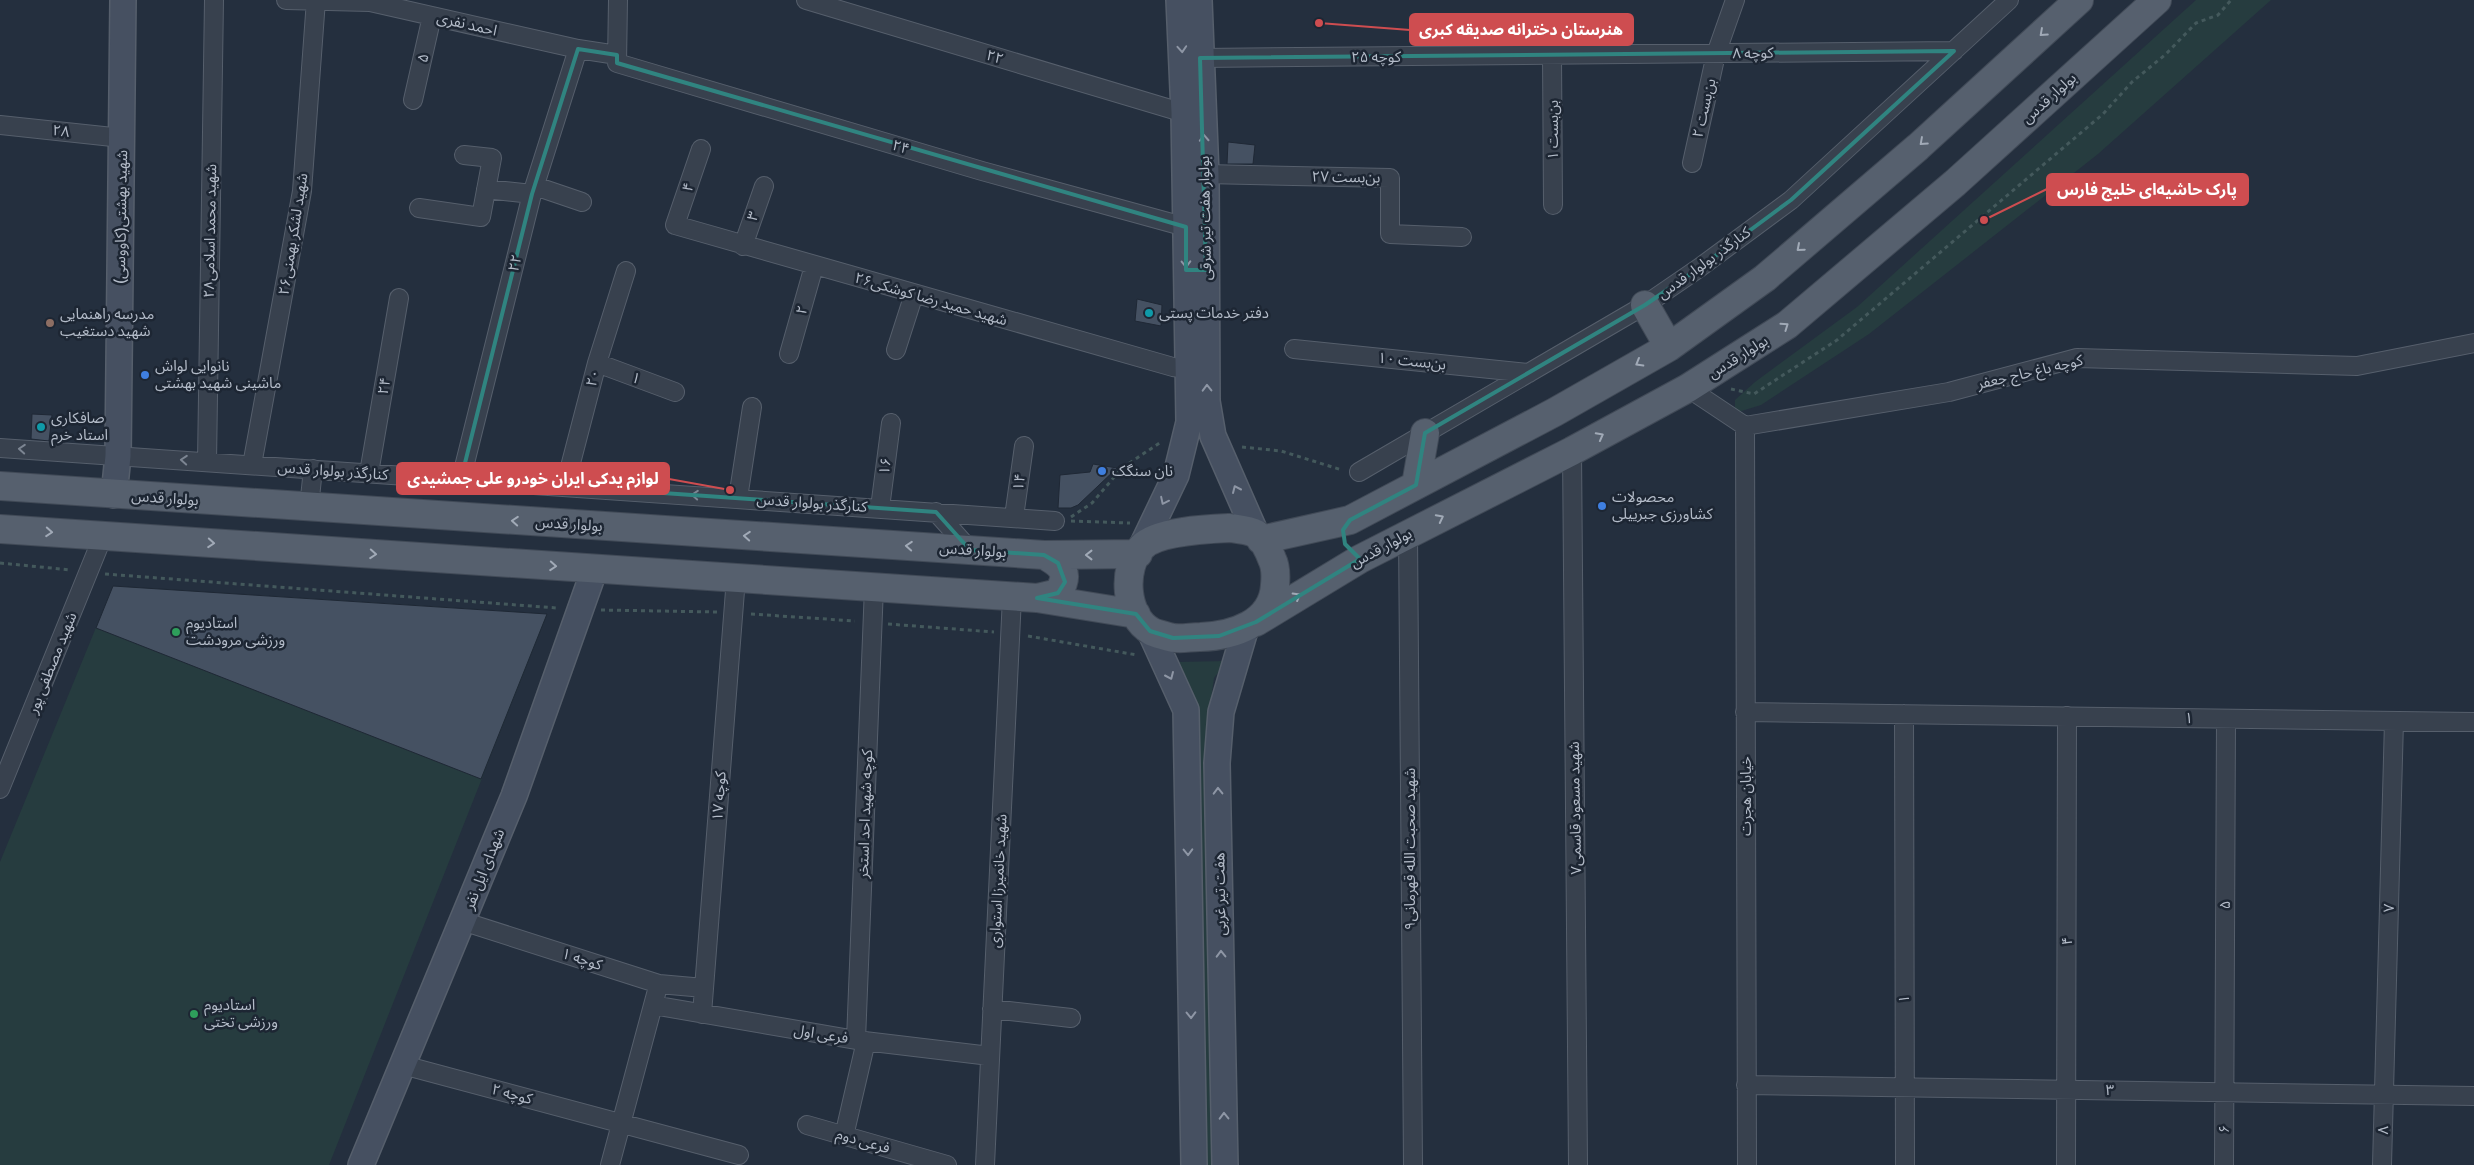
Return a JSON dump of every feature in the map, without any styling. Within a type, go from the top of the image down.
[{"type":"main road","name":"شهید بهشتی(کاووسی)","points":[[114,495],[118,456],[123,0]]},
{"type":"main road","name":"بولوار هفت تیر شرقی","points":[[1144,542],[1176,475],[1189,422],[1184,113],[1179,0]]},
{"type":"main road","name":"بولوار هفت تیر شرقی","points":[[1199,0],[1206,174],[1207,401],[1213,436],[1258,537]]},
{"type":"main road","points":[[1143,623],[1129,601],[1128,582],[1132,564],[1144,542],[1197,530],[1230,528],[1258,537],[1350,520],[1555,412],[1669,347],[1765,278],[1918,146],[2079,0]]},
{"type":"main road","name":"بولوار قدس","points":[[1251,624],[1360,559],[1572,451],[1693,385],[1787,325],[1955,183],[2157,0]]},
{"type":"main road","points":[[1646,305],[1669,347]]},
{"type":"main road","points":[[1416,485],[1425,433]]},
{"type":"main road","name":"بولوار قدس","points":[[0,486],[1044,555],[1144,542]]},
{"type":"main road","points":[[1350,520],[1343,530],[1344,544],[1351,554],[1360,559]]},
{"type":"main road","points":[[0,529],[1025,598],[1143,623],[1173,638],[1219,636],[1251,624],[1271,604],[1275,587],[1276,567],[1268,548],[1258,537]]},
{"type":"main road","points":[[1025,598],[1058,592],[1065,582],[1064,572],[1058,563],[1044,555]]},
{"type":"main road","name":"شهدای ایل نفر","points":[[362,1165],[514,796],[595,568]]},
{"type":"main road","name":"هفت تیر غربی","points":[[1143,623],[1186,710],[1194,1165]]},
{"type":"main road","name":"هفت تیر غربی","points":[[1225,1165],[1218,762],[1221,712],[1251,624]]},
{"type":"street","name":"شهید محمد اسلامی۲۸","points":[[207,462],[214,0]]},
{"type":"street","name":"احمد نفری","points":[[286,0],[376,2],[617,59]]},
{"type":"street","name":"شهید لشکر بهمنی۲۶","points":[[252,465],[302,191],[316,0]]},
{"type":"street","points":[[617,59],[618,0]]},
{"type":"street","name":"۲۲","points":[[806,0],[1184,113]]},
{"type":"street","points":[[1716,54],[1735,0]]},
{"type":"street","name":"کنارگذر بولوار قدس","points":[[1359,472],[1646,305],[1791,200],[2009,0]]},
{"type":"street","name":"۵","points":[[413,100],[432,16]]},
{"type":"street","name":"۲۲","points":[[461,479],[534,190],[578,49]]},
{"type":"street","name":"کوچه ۸","points":[[1552,56],[1954,51]]},
{"type":"street","name":"بن‌بست ۲","points":[[1692,163],[1716,54]]},
{"type":"street","name":"کوچه ۲۵","points":[[1200,58],[1552,56]]},
{"type":"street","name":"بن‌بست ۱","points":[[1552,56],[1553,204]]},
{"type":"street","name":"۲۴","points":[[617,59],[982,171],[1186,227]]},
{"type":"street","name":"۲۸","points":[[0,125],[122,138]]},
{"type":"street","name":"۴","points":[[676,225],[700,149]]},
{"type":"street","points":[[419,208],[481,218],[492,158],[464,155]]},
{"type":"street","name":"بن‌بست ۲۷","points":[[1206,174],[1390,178],[1390,234],[1462,238]]},
{"type":"street","name":"۳","points":[[743,246],[764,186]]},
{"type":"street","points":[[486,189],[534,190],[582,202]]},
{"type":"street","name":"شهید حمید رضا کوشکی۲۶","points":[[676,225],[814,266],[1178,368],[1188,369]]},
{"type":"street","name":"۲","points":[[789,354],[814,266]]},
{"type":"street","name":"۲۰","points":[[565,486],[597,363],[626,271]]},
{"type":"street","points":[[896,350],[914,294]]},
{"type":"street","name":"۲۴","points":[[369,473],[399,298]]},
{"type":"street","name":"کوچه باغ حاج جعفر","points":[[1745,426],[1949,392],[2077,358],[2357,366],[2474,343]]},
{"type":"street","name":"بن‌بست ۱۰","points":[[1294,349],[1529,372]]},
{"type":"street","name":"۱","points":[[597,363],[675,392]]},
{"type":"street","points":[[1693,385],[1745,426]]},
{"type":"street","points":[[738,498],[752,407]]},
{"type":"street","name":"۱۶","points":[[880,508],[891,423]]},
{"type":"street","name":"خیابان هجرت","points":[[1745,426],[1747,1165]]},
{"type":"street","name":"۱۴","points":[[1014,517],[1024,446]]},
{"type":"street","name":"کنارگذر بولوار قدس","points":[[0,448],[1055,521]]},
{"type":"street","name":"شهید مسعود قاسمی۷","points":[[1572,451],[1578,1165]]},
{"type":"street","points":[[309,507],[313,469]]},
{"type":"street","points":[[936,512],[970,550]]},
{"type":"street","name":"شهید صحبت الله قهرمانی۹","points":[[1408,534],[1413,1165]]},
{"type":"street","name":"شهید مصطفی پور","points":[[0,789],[103,536]]},
{"type":"street","name":"کوچه ۱۷","points":[[702,1014],[736,578]]},
{"type":"street","name":"کوچه شهید احد استخر","points":[[844,1136],[861,1040],[874,587]]},
{"type":"street","name":"شهید خانمیرزا استواری","points":[[985,1165],[992,1009],[1025,598]]},
{"type":"street","name":"۱","points":[[1746,712],[2474,722]]},
{"type":"street","name":"۱","points":[[1904,714],[1905,1165]]},
{"type":"street","name":"۴","points":[[2066,1165],[2067,716]]},
{"type":"street","name":"۵","points":[[2224,1092],[2226,719]]},
{"type":"street","name":"۷","points":[[2384,1094],[2394,721]]},
{"type":"street","name":"کوچه ۱","points":[[462,921],[658,984],[704,988]]},
{"type":"street","points":[[610,1165],[658,984]]},
{"type":"street","name":"فرعی اول","points":[[653,1004],[861,1040],[990,1056]]},
{"type":"street","points":[[992,1009],[1071,1018]]},
{"type":"street","name":"کوچه ۲","points":[[403,1065],[738,1155]]},
{"type":"street","name":"۳","points":[[1746,1085],[2474,1096]]},
{"type":"street","name":"۶","points":[[2224,1092],[2224,1165]]},
{"type":"street","name":"۸","points":[[2382,1165],[2384,1094]]},
{"type":"street","name":"فرعی دوم","points":[[806,1125],[947,1165]]},
{"type":"path","points":[[1693,385],[1754,394],[1837,340],[2103,114],[2132,82],[2166,54],[2196,23],[2218,15],[2231,0]]},
{"type":"path","points":[[1055,521],[1074,516],[1080,512],[1092,503],[1122,468],[1167,438]]},
{"type":"path","points":[[1235,446],[1281,451],[1351,473],[1359,472]]},
{"type":"path","points":[[1055,521],[1144,542]]},
{"type":"highlighted area","points":[[578,49],[617,55],[617,63],[1186,227],[1186,270],[1206,270],[1200,58],[1954,51],[1791,200],[1699,268],[1645,305],[1425,433],[1416,485],[1350,520],[1343,530],[1345,544],[1360,559],[1256,622],[1219,636],[1173,638],[1150,631],[1136,614],[1037,598],[1058,593],[1065,582],[1058,563],[1044,555],[970,550],[936,512],[461,479],[532,194]]},
{"type":"green space","points":[[2196,0],[2271,0],[2098,154],[1869,334],[1761,405],[1735,413],[1735,400],[1755,382],[1857,307]]},
{"type":"green space","name":"استادیوم ورزشی تختی","points":[[113,586],[547,614],[329,1165],[0,1165],[0,862]]},
{"type":"green space","points":[[1227,661],[1214,678],[1207,727],[1212,863],[1215,1165],[1206,1165],[1199,712],[1186,677],[1177,662]]},
{"type":"building","points":[[1228,142],[1255,145],[1253,164],[1227,164]]},
{"type":"building","name":"دفتر خدمات پستی","points":[[1137,299],[1162,305],[1161,326],[1135,321]]},
{"type":"building","name":"صافکاری استاد خرم","points":[[32,414],[52,415],[49,441],[31,439]]},
{"type":"building","points":[[1093,464],[1117,468],[1078,505],[1071,508],[1058,508],[1060,475],[1090,472]]},
{"type":"building","points":[[113,586],[547,614],[481,779],[96,628]]},
{"type":"place","name":"هنرستان دخترانه صدیقه کبری","points":[[1319,23]]},
{"type":"place","name":"پارک حاشیه‌ای خلیج فارس","points":[[1984,220]]},
{"type":"place","name":"دفتر خدمات پستی","points":[[1149,313]]},
{"type":"place","name":"مدرسه راهنمایی شهید دستغیب","points":[[50,323]]},
{"type":"place","name":"نانوایی لواش ماشینی شهید بهشتی","points":[[145,375]]},
{"type":"place","name":"صافکاری استاد خرم","points":[[41,427]]},
{"type":"place","name":"نان سنگک","points":[[1102,471]]},
{"type":"place","name":"لوازم یدکی ایران خودرو علی جمشیدی","points":[[730,490]]},
{"type":"place","name":"محصولات کشاورزی جبرییلی","points":[[1602,506]]},
{"type":"place","name":"استادیوم ورزشی مرودشت","points":[[176,632]]},
{"type":"place","name":"استادیوم ورزشی تختی","points":[[194,1014]]}]
